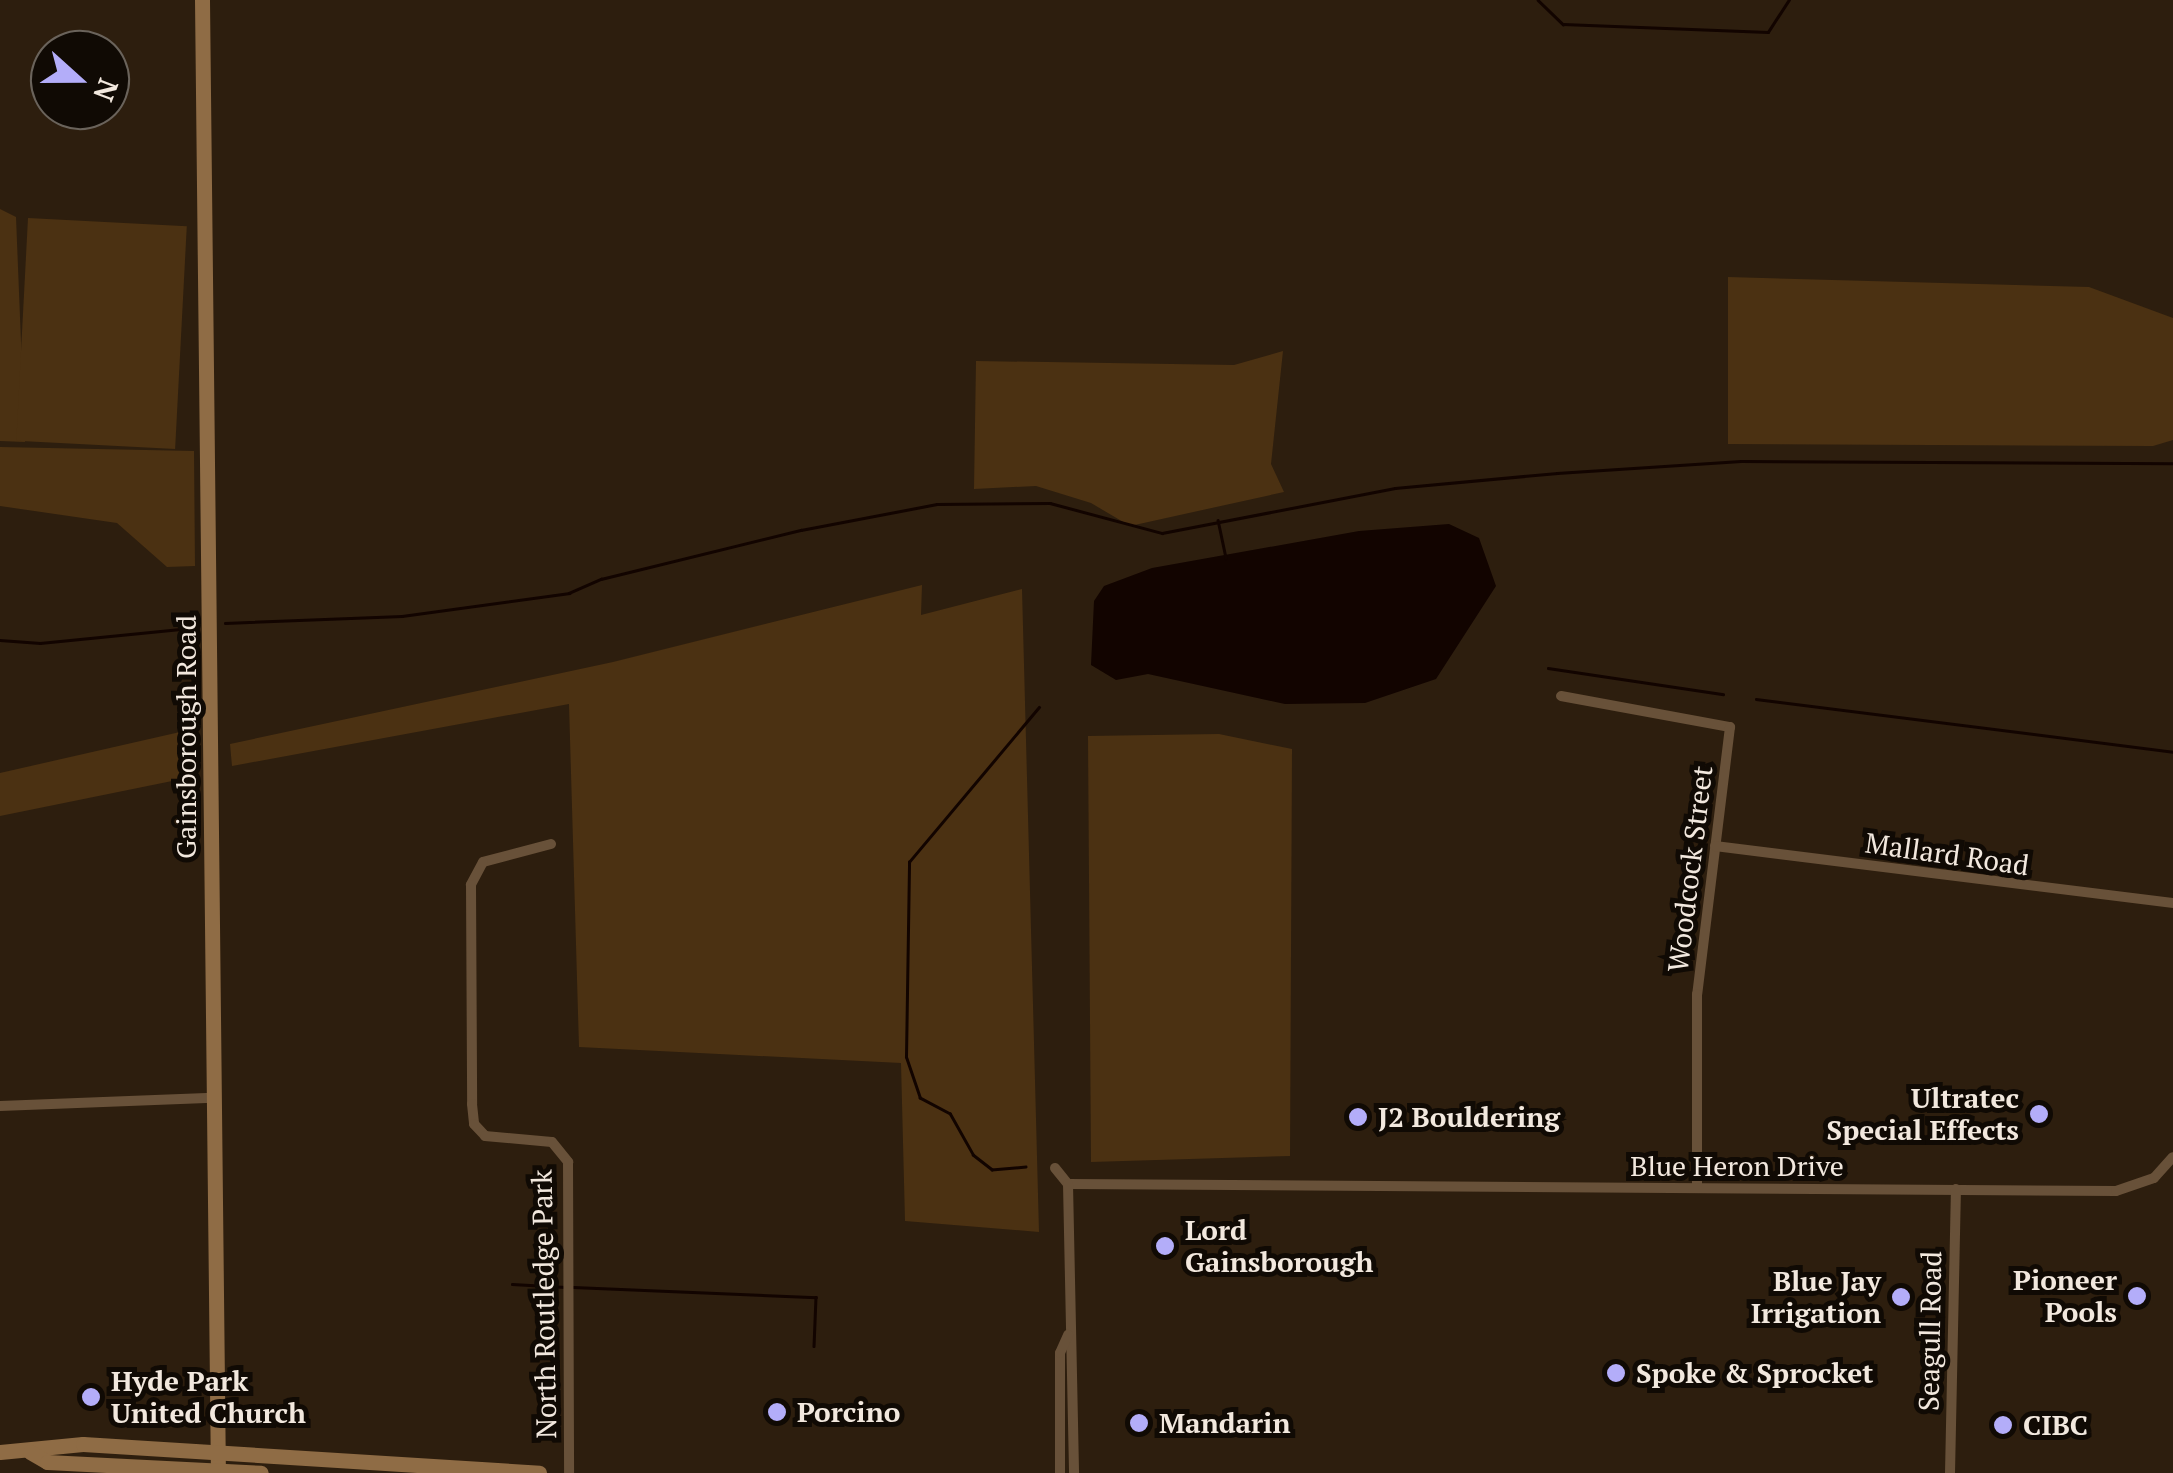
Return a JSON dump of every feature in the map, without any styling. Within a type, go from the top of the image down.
[{"type":"main road","name":"Gainsborough Road","points":[[202,0],[218,1471]]},
{"type":"main road","points":[[0,1452],[30,1452],[48,1444],[540,1473]]},
{"type":"main road","points":[[30,1452],[47,1462],[261,1473]]},
{"type":"street","name":"Woodcock Street","points":[[1561,696],[1730,727],[1698,994],[1696,1188]]},
{"type":"street","name":"North Routledge Park","points":[[552,844],[483,862],[471,885],[472,1104],[474,1124],[485,1136],[552,1142],[564,1153],[568,1473]]},
{"type":"street","name":"Mallard Road","points":[[1716,846],[2173,903]]},
{"type":"street","points":[[0,1106],[214,1098]]},
{"type":"street","name":"Blue Heron Drive","points":[[1068,1184],[2116,1191],[2154,1178],[2173,1156]]},
{"type":"street","points":[[1055,1168],[1068,1184],[1068,1334],[1075,1353],[1074,1473]]},
{"type":"street","name":"Seagull Road","points":[[1950,1473],[1956,1189]]},
{"type":"street","points":[[1060,1473],[1060,1353],[1068,1334]]},
{"type":"shaded area","points":[[0,209],[16,217],[25,442],[0,441]]},
{"type":"shaded area","points":[[28,218],[187,226],[175,449],[16,441]]},
{"type":"shaded area","points":[[1728,277],[2089,287],[2173,318],[2173,440],[2153,446],[1728,444]]},
{"type":"shaded area","points":[[1283,351],[1271,464],[1284,492],[1130,526],[1091,503],[1036,486],[974,489],[976,361],[1234,365]]},
{"type":"shaded area","points":[[0,447],[194,451],[195,566],[167,567],[117,523],[0,506]]},
{"type":"shaded area","points":[[1449,524],[1479,538],[1496,586],[1436,679],[1365,703],[1285,704],[1148,674],[1116,680],[1091,665],[1094,601],[1104,586],[1152,568],[1359,531]]},
{"type":"shaded area","points":[[922,585],[921,615],[1022,589],[1039,1232],[905,1221],[901,1063],[579,1047],[569,704],[232,766],[230,744],[613,662]]},
{"type":"shaded area","points":[[180,732],[182,779],[0,816],[0,773]]},
{"type":"shaded area","points":[[1219,734],[1292,749],[1290,1156],[1091,1162],[1088,736]]},
{"type":"waterway","points":[[1538,0],[1563,24],[1768,32],[1789,0]]},
{"type":"waterway","points":[[225,623],[402,616],[569,593],[601,579],[801,530],[937,504],[1050,503],[1162,533],[1395,488],[1557,473],[1741,461],[2173,463]]},
{"type":"waterway","points":[[1218,520],[1226,558]]},
{"type":"waterway","points":[[0,640],[40,643],[190,628]]},
{"type":"waterway","points":[[1548,668],[1723,694]]},
{"type":"waterway","points":[[1756,699],[2173,752]]},
{"type":"waterway","points":[[1026,1167],[992,1170],[973,1155],[950,1114],[920,1098],[906,1057],[909,862],[1039,707]]},
{"type":"waterway","points":[[512,1284],[565,1287]]},
{"type":"waterway","points":[[573,1287],[816,1297],[814,1346]]},
{"type":"place","name":"Ultratec Special Effects","points":[[2039,1114]]},
{"type":"place","name":"J2 Bouldering","points":[[1358,1117]]},
{"type":"place","name":"Lord Gainsborough","points":[[1165,1246]]},
{"type":"place","name":"Pioneer Pools","points":[[2137,1296]]},
{"type":"place","name":"Blue Jay Irrigation","points":[[1901,1297]]},
{"type":"place","name":"Spoke & Sprocket","points":[[1616,1373]]},
{"type":"place","name":"Hyde Park United Church","points":[[91,1397]]},
{"type":"place","name":"Porcino","points":[[777,1412]]},
{"type":"place","name":"Mandarin","points":[[1139,1423]]},
{"type":"place","name":"CIBC","points":[[2003,1425]]}]
